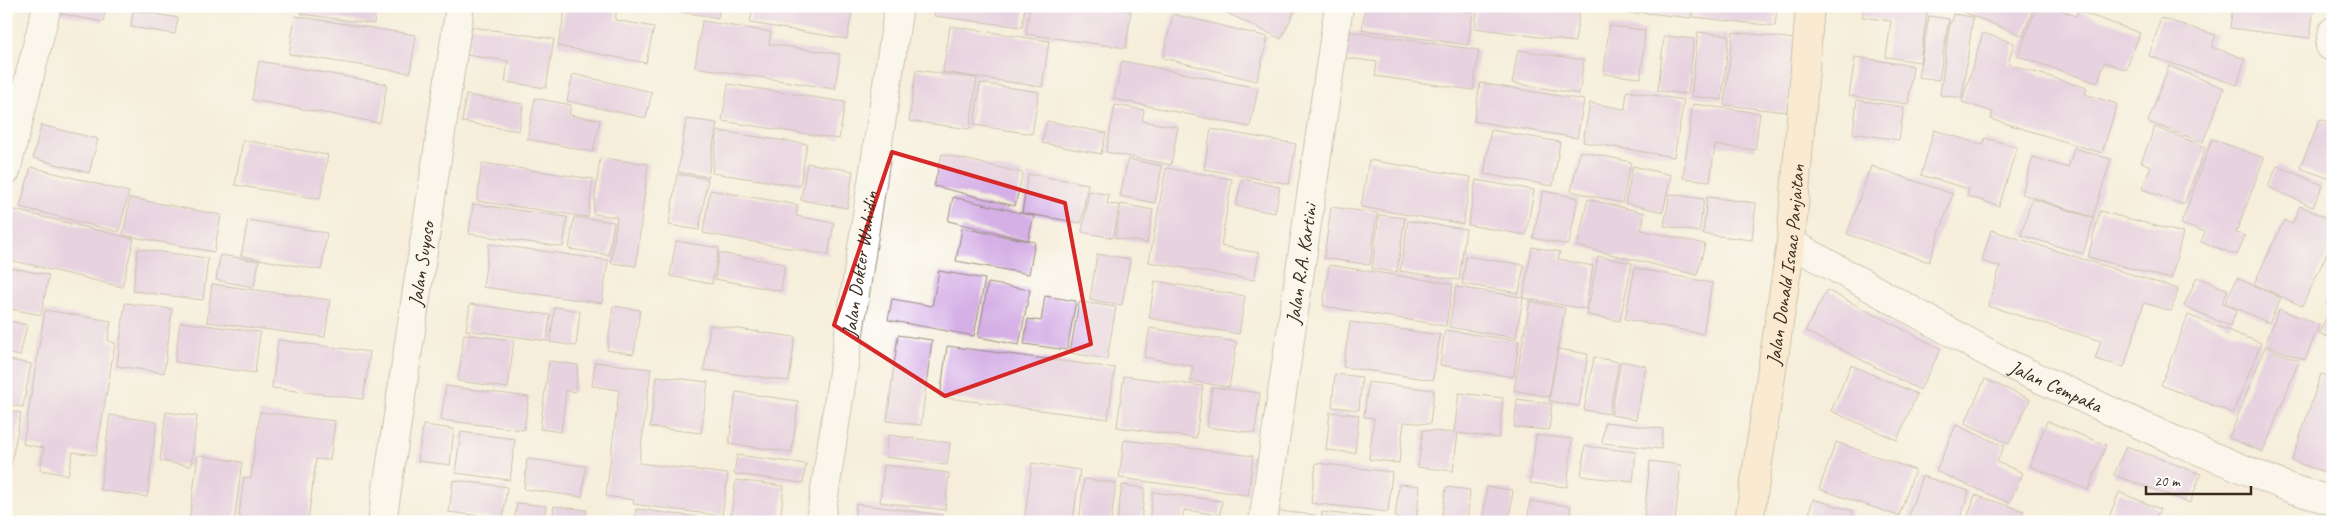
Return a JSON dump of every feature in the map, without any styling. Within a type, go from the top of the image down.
[{"type":"main road","name":"Jalan Donald Isaac Panjaitan","points":[[1749,522],[1791,243],[1810,6]]},
{"type":"street","points":[[6,172],[47,6]]},
{"type":"street","name":"Jalan Suyoso","points":[[382,522],[460,6]]},
{"type":"street","name":"Jalan Dokter Wahidin","points":[[820,522],[899,6]]},
{"type":"street","name":"Jalan R.A. Kartini","points":[[1263,522],[1339,6]]},
{"type":"street","name":"Jalan Cempaka","points":[[1791,243],[2008,364],[2178,442],[2292,489],[2333,501]]},
{"type":"highlighted area","points":[[892,152],[1065,203],[1091,344],[945,396],[834,325]]},
{"type":"building","points":[[59,6],[106,6],[103,22],[57,13]]},
{"type":"building","points":[[302,6],[376,6],[374,24],[301,14]]},
{"type":"building","points":[[566,6],[617,8],[615,20],[654,27],[646,63],[558,46]]},
{"type":"building","points":[[677,6],[720,6],[718,18],[676,11]]},
{"type":"building","points":[[753,6],[853,6],[847,39],[750,23]]},
{"type":"building","points":[[935,6],[1025,6],[1022,27],[934,16]]},
{"type":"building","points":[[1030,6],[1100,6],[1131,11],[1126,48],[1026,34]]},
{"type":"building","points":[[1213,6],[1297,6],[1281,39]]},
{"type":"building","points":[[1365,6],[1429,6],[1473,12],[1468,45],[1362,30]]},
{"type":"building","points":[[1478,6],[1580,6],[1575,42],[1475,28]]},
{"type":"building","points":[[1601,6],[1638,6],[1638,14],[1601,10]]},
{"type":"building","points":[[1639,6],[1692,6],[1691,18],[1639,12]]},
{"type":"building","points":[[1695,6],[1777,6],[1775,26],[1694,17]]},
{"type":"building","points":[[1864,6],[1928,6],[1920,62],[1886,57],[1891,21],[1862,17]]},
{"type":"building","points":[[1963,6],[2034,7],[2023,36],[1961,11]]},
{"type":"building","points":[[2037,6],[2050,6],[2076,16],[2078,11],[2140,33],[2126,70],[2105,62],[2097,83],[2018,56]]},
{"type":"building","points":[[2233,6],[2314,6],[2310,38],[2230,28]]},
{"type":"building","points":[[133,10],[178,18],[175,34],[131,27]]},
{"type":"building","points":[[1173,14],[1268,37],[1257,81],[1163,58]]},
{"type":"building","points":[[1953,14],[1973,17],[1962,98],[1940,95],[1950,22],[1952,22]]},
{"type":"building","points":[[295,16],[416,35],[410,73],[289,54]]},
{"type":"building","points":[[1929,16],[1949,19],[1939,80],[1918,77]]},
{"type":"building","points":[[2161,18],[2216,35],[2212,47],[2245,59],[2237,85],[2149,56]]},
{"type":"building","points":[[702,21],[771,32],[769,44],[840,54],[835,89],[695,67]]},
{"type":"building","points":[[950,26],[1049,41],[1042,87],[943,72]]},
{"type":"building","points":[[1609,26],[1645,30],[1641,78],[1604,74]]},
{"type":"building","points":[[472,27],[554,39],[546,88],[505,82],[508,61],[467,55]]},
{"type":"building","points":[[1344,31],[1479,50],[1473,90],[1375,76],[1377,62],[1340,57]]},
{"type":"building","points":[[1698,32],[1729,35],[1722,100],[1691,96]]},
{"type":"building","points":[[1733,32],[1795,39],[1787,112],[1724,105]]},
{"type":"building","points":[[1983,33],[2014,43],[2008,64],[2087,88],[2085,94],[2117,104],[2102,153],[1991,119],[1993,112],[1962,102]]},
{"type":"building","points":[[1664,36],[1694,39],[1688,94],[1658,91]]},
{"type":"building","points":[[1518,50],[1584,60],[1579,94],[1512,83]]},
{"type":"building","points":[[1855,57],[1913,66],[1908,104],[1849,96]]},
{"type":"building","points":[[259,61],[387,84],[380,123],[252,100]]},
{"type":"building","points":[[1122,61],[1258,88],[1250,127],[1114,99]]},
{"type":"building","points":[[2169,66],[2224,88],[2203,142],[2148,122]]},
{"type":"building","points":[[916,70],[977,78],[970,129],[909,121]]},
{"type":"building","points":[[573,74],[652,92],[646,118],[567,101]]},
{"type":"building","points":[[980,83],[1039,92],[1032,134],[974,125]]},
{"type":"building","points":[[1480,83],[1584,100],[1577,138],[1474,121]]},
{"type":"building","points":[[728,84],[845,102],[839,139],[722,121]]},
{"type":"building","points":[[1627,91],[1684,100],[1674,157],[1583,142],[1590,103],[1625,109]]},
{"type":"building","points":[[466,95],[523,104],[519,131],[462,122]]},
{"type":"building","points":[[535,98],[571,105],[569,115],[600,120],[593,152],[527,139]]},
{"type":"building","points":[[1857,100],[1904,107],[1899,140],[1853,133]]},
{"type":"building","points":[[1693,104],[1760,113],[1755,150],[1715,145],[1710,181],[1683,178]]},
{"type":"building","points":[[1115,105],[1144,110],[1142,121],[1178,127],[1171,165],[1106,152]]},
{"type":"building","points":[[686,119],[717,123],[708,177],[678,172]]},
{"type":"building","points":[[2320,119],[2333,124],[2333,180],[2300,168]]},
{"type":"building","points":[[1047,121],[1106,133],[1101,154],[1042,143]]},
{"type":"building","points":[[41,125],[98,139],[89,173],[33,158]]},
{"type":"building","points":[[2155,127],[2206,147],[2184,205],[2142,189],[2151,166],[2141,162]]},
{"type":"building","points":[[1211,129],[1296,144],[1289,184],[1204,169]]},
{"type":"building","points":[[1491,130],[1560,142],[1553,186],[1484,174]]},
{"type":"building","points":[[1934,130],[1983,145],[1985,138],[2017,147],[1999,206],[1967,196],[1969,189],[1921,175]]},
{"type":"building","points":[[718,131],[807,144],[800,186],[712,173]]},
{"type":"building","points":[[2212,139],[2264,158],[2236,233],[2245,236],[2237,255],[2201,242],[2205,232],[2181,224]]},
{"type":"building","points":[[243,140],[328,155],[320,199],[235,185]]},
{"type":"building","points":[[2074,148],[2111,159],[2093,217],[2022,194],[2033,157],[2068,168]]},
{"type":"building","points":[[1580,151],[1631,162],[1622,203],[1571,191]]},
{"type":"building","points":[[942,154],[1023,173],[1015,206],[934,186]]},
{"type":"building","points":[[600,158],[648,164],[636,266],[611,263],[617,217],[593,214]]},
{"type":"building","points":[[1128,159],[1162,166],[1155,203],[1120,196]]},
{"type":"building","points":[[1369,160],[1471,177],[1463,224],[1361,207]]},
{"type":"building","points":[[482,163],[593,179],[588,217],[477,201]]},
{"type":"building","points":[[807,163],[853,171],[847,208],[801,200]]},
{"type":"building","points":[[1633,166],[1671,175],[1663,212],[1625,203]]},
{"type":"building","points":[[1871,166],[1953,194],[1929,262],[1847,234]]},
{"type":"building","points":[[2277,166],[2323,185],[2313,207],[2268,187]]},
{"type":"building","points":[[31,167],[129,192],[119,232],[20,207]]},
{"type":"building","points":[[1166,168],[1232,179],[1221,246],[1259,253],[1254,280],[1149,262]]},
{"type":"building","points":[[677,174],[708,179],[699,230],[669,225]]},
{"type":"building","points":[[1028,174],[1088,184],[1081,223],[1022,213]]},
{"type":"building","points":[[1242,179],[1280,187],[1275,213],[1236,206]]},
{"type":"building","points":[[1476,180],[1534,190],[1526,235],[1468,225]]},
{"type":"building","points":[[710,190],[798,205],[796,216],[834,223],[828,255],[703,233]]},
{"type":"building","points":[[1089,191],[1109,195],[1107,204],[1119,205],[1113,238],[1082,232]]},
{"type":"building","points":[[1543,191],[1578,198],[1569,245],[1533,238]]},
{"type":"building","points":[[1670,194],[1704,199],[1699,232],[1664,226]]},
{"type":"building","points":[[953,197],[1034,216],[1028,240],[948,221]]},
{"type":"building","points":[[1707,197],[1756,203],[1752,240],[1703,234]]},
{"type":"building","points":[[130,198],[221,215],[214,252],[123,235]]},
{"type":"building","points":[[1588,199],[1645,213],[1641,230],[1705,244],[1697,275],[1577,246]]},
{"type":"building","points":[[2032,199],[2094,218],[2083,254],[2021,235]]},
{"type":"building","points":[[473,204],[567,217],[563,247],[469,234]]},
{"type":"building","points":[[1121,204],[1153,210],[1147,243],[1115,238]]},
{"type":"building","points":[[2300,206],[2333,221],[2333,230],[2328,241],[2332,243],[2302,306],[2254,284],[2284,220],[2292,224]]},
{"type":"building","points":[[1331,207],[1377,213],[1370,265],[1324,258]]},
{"type":"building","points":[[6,208],[134,239],[122,287],[6,259]]},
{"type":"building","points":[[2100,211],[2183,233],[2171,279],[2088,257]]},
{"type":"building","points":[[1379,215],[1405,218],[1397,272],[1372,269]]},
{"type":"building","points":[[574,217],[614,222],[609,255],[569,249]]},
{"type":"building","points":[[248,220],[327,233],[321,270],[241,256]]},
{"type":"building","points":[[1408,221],[1466,229],[1459,280],[1400,271]]},
{"type":"building","points":[[962,228],[1035,242],[1029,274],[956,261]]},
{"type":"building","points":[[1991,230],[2178,289],[2171,311],[2144,303],[2124,367],[2095,359],[2101,341],[1988,306],[2000,267],[1982,261]]},
{"type":"building","points":[[676,241],[719,248],[712,284],[670,276]]},
{"type":"building","points":[[489,244],[608,260],[602,303],[483,287]]},
{"type":"building","points":[[1532,247],[1560,252],[1558,259],[1593,266],[1586,309],[1523,298]]},
{"type":"building","points":[[138,249],[208,258],[203,300],[133,291]]},
{"type":"building","points":[[719,253],[785,264],[781,291],[715,279]]},
{"type":"building","points":[[1097,254],[1130,259],[1122,305],[1090,300]]},
{"type":"building","points":[[220,255],[259,261],[254,287],[216,280]]},
{"type":"building","points":[[1466,256],[1524,265],[1519,293],[1462,284]]},
{"type":"building","points":[[1598,256],[1632,263],[1620,321],[1587,315]]},
{"type":"building","points":[[1329,265],[1453,284],[1446,326],[1323,306]]},
{"type":"building","points":[[6,267],[49,275],[41,315],[6,308]]},
{"type":"building","points":[[1635,268],[1712,283],[1703,334],[1625,319]]},
{"type":"building","points":[[939,271],[985,279],[974,336],[888,320],[892,299],[932,306]]},
{"type":"building","points":[[2197,277],[2228,290],[2222,303],[2237,310],[2230,326],[2184,306]]},
{"type":"building","points":[[2237,278],[2281,298],[2269,323],[2225,303]]},
{"type":"building","points":[[1155,281],[1245,296],[1239,334],[1149,318]]},
{"type":"building","points":[[988,283],[1030,290],[1019,345],[978,337]]},
{"type":"building","points":[[212,284],[330,300],[325,337],[207,322]]},
{"type":"building","points":[[1456,287],[1523,297],[1516,338],[1449,327]]},
{"type":"building","points":[[1827,290],[1941,349],[1920,390],[1805,331]]},
{"type":"building","points":[[2333,290],[2333,339],[2319,333],[2332,306],[2326,304]]},
{"type":"building","points":[[1045,296],[1076,301],[1067,350],[1024,344],[1028,319],[1041,321]]},
{"type":"building","points":[[1530,301],[1565,308],[1549,397],[1514,390]]},
{"type":"building","points":[[1079,302],[1116,307],[1107,359],[1070,353]]},
{"type":"building","points":[[125,303],[172,309],[164,373],[117,366]]},
{"type":"building","points":[[470,304],[550,315],[547,341],[466,330]]},
{"type":"building","points":[[613,306],[640,310],[634,354],[607,350]]},
{"type":"building","points":[[555,307],[580,311],[576,346],[550,342]]},
{"type":"building","points":[[2279,309],[2319,325],[2305,360],[2265,345]]},
{"type":"building","points":[[45,310],[111,321],[108,341],[115,343],[96,455],[73,452],[68,475],[40,470],[44,448],[23,444]]},
{"type":"building","points":[[2188,315],[2261,343],[2233,413],[2161,385]]},
{"type":"building","points":[[6,320],[27,325],[20,356],[6,353]]},
{"type":"building","points":[[180,322],[260,332],[255,373],[175,362]]},
{"type":"building","points":[[1350,322],[1440,335],[1433,380],[1343,367]]},
{"type":"building","points":[[710,325],[795,337],[789,381],[704,370]]},
{"type":"building","points":[[1150,328],[1237,342],[1229,387],[1190,381],[1193,366],[1144,357]]},
{"type":"building","points":[[1445,330],[1519,341],[1514,377],[1440,365]]},
{"type":"building","points":[[464,334],[514,340],[508,388],[458,381]]},
{"type":"building","points":[[898,335],[932,340],[921,425],[887,421]]},
{"type":"building","points":[[278,340],[370,352],[363,399],[272,388]]},
{"type":"building","points":[[947,346],[1115,368],[1108,419],[940,397]]},
{"type":"building","points":[[2265,347],[2299,361],[2263,452],[2229,438]]},
{"type":"building","points":[[1558,349],[1588,354],[1579,406],[1549,401]]},
{"type":"building","points":[[1594,357],[1619,362],[1609,414],[1584,410]]},
{"type":"building","points":[[6,359],[31,364],[23,407],[6,404]]},
{"type":"building","points":[[549,361],[578,365],[575,392],[566,390],[561,432],[540,429]]},
{"type":"building","points":[[1621,361],[1646,366],[1636,419],[1611,415]]},
{"type":"building","points":[[595,362],[651,369],[639,463],[728,474],[722,516],[633,504],[634,500],[606,496],[619,390],[592,386]]},
{"type":"building","points":[[1851,365],[1917,394],[1897,440],[1831,411]]},
{"type":"building","points":[[1335,374],[1362,377],[1359,410],[1332,407]]},
{"type":"building","points":[[2321,374],[2333,377],[2333,475],[2292,461]]},
{"type":"building","points":[[657,376],[708,382],[701,433],[650,427]]},
{"type":"building","points":[[1124,376],[1203,386],[1196,438],[1117,427]]},
{"type":"building","points":[[1985,379],[2030,399],[2009,444],[1965,423]]},
{"type":"building","points":[[1368,382],[1434,390],[1430,424],[1404,422],[1399,463],[1369,459],[1374,418],[1364,417]]},
{"type":"building","points":[[446,386],[529,397],[524,430],[441,420]]},
{"type":"building","points":[[1212,387],[1260,393],[1255,433],[1207,427]]},
{"type":"building","points":[[736,392],[798,401],[792,452],[729,444]]},
{"type":"building","points":[[1459,393],[1503,398],[1499,438],[1458,433],[1453,471],[1418,467],[1423,430],[1454,433]]},
{"type":"building","points":[[1517,399],[1552,404],[1549,430],[1514,427]]},
{"type":"building","points":[[6,410],[21,413],[7,486],[6,486]]},
{"type":"building","points":[[166,412],[197,416],[191,466],[160,461]]},
{"type":"building","points":[[260,412],[335,421],[330,460],[316,459],[308,522],[282,522],[239,516],[244,477],[251,478]]},
{"type":"building","points":[[1330,412],[1359,415],[1355,453],[1326,450]]},
{"type":"building","points":[[110,415],[157,422],[147,497],[100,490]]},
{"type":"building","points":[[2047,421],[2106,445],[2088,490],[2030,466]]},
{"type":"building","points":[[1605,422],[1663,429],[1661,449],[1602,443]]},
{"type":"building","points":[[423,425],[454,429],[450,465],[418,461]]},
{"type":"building","points":[[1956,425],[2004,446],[1997,462],[2023,473],[2009,503],[1936,471]]},
{"type":"building","points":[[461,432],[515,439],[510,480],[455,473]]},
{"type":"building","points":[[888,435],[950,443],[947,465],[885,457]]},
{"type":"building","points":[[1536,435],[1572,439],[1567,487],[1530,483]]},
{"type":"building","points":[[1124,440],[1253,456],[1248,495],[1119,478]]},
{"type":"building","points":[[1836,442],[1915,470],[1899,516],[1819,489]]},
{"type":"building","points":[[1585,446],[1636,452],[1633,482],[1581,476]]},
{"type":"building","points":[[2126,446],[2201,474],[2190,503],[2114,475]]},
{"type":"building","points":[[198,455],[242,462],[234,522],[189,522]]},
{"type":"building","points":[[737,455],[806,464],[803,483],[734,474]]},
{"type":"building","points":[[527,459],[586,466],[582,497],[524,489]]},
{"type":"building","points":[[1650,461],[1681,465],[1675,521],[1644,517]]},
{"type":"building","points":[[1032,463],[1080,470],[1073,522],[1024,522]]},
{"type":"building","points":[[1316,463],[1392,472],[1388,512],[1311,503]]},
{"type":"building","points":[[884,465],[949,473],[945,510],[880,502]]},
{"type":"building","points":[[1922,476],[1969,491],[1959,522],[1895,522],[1896,518],[1907,521]]},
{"type":"building","points":[[1084,479],[1116,483],[1111,522],[1079,522]]},
{"type":"building","points":[[453,480],[507,487],[503,519],[449,512]]},
{"type":"building","points":[[736,480],[784,486],[780,522],[731,516]]},
{"type":"building","points":[[1399,484],[1420,486],[1416,520],[1395,518]]},
{"type":"building","points":[[1122,485],[1145,488],[1141,522],[1117,522]]},
{"type":"building","points":[[1446,487],[1470,490],[1467,522],[1441,522]]},
{"type":"building","points":[[1487,487],[1513,490],[1509,522],[1483,522]]},
{"type":"building","points":[[1153,492],[1222,501],[1220,515],[1184,510],[1182,522],[1149,522]]},
{"type":"building","points":[[2119,492],[2160,509],[2154,522],[2107,522]]},
{"type":"building","points":[[1975,495],[2024,511],[2020,522],[1966,522]]},
{"type":"building","points":[[1813,499],[1853,511],[1850,522],[1807,522]]},
{"type":"building","points":[[1530,501],[1571,506],[1569,522],[1527,522]]},
{"type":"building","points":[[517,503],[546,506],[544,522],[514,522]]},
{"type":"building","points":[[856,504],[943,515],[943,522],[854,522]]},
{"type":"building","points":[[554,506],[587,510],[585,522],[552,522]]},
{"type":"building","points":[[636,509],[697,517],[697,522],[635,522]]},
{"type":"building","points":[[1279,511],[1315,515],[1314,522],[1278,522]]},
{"type":"building","points":[[1322,512],[1377,518],[1376,522],[1321,522]]},
{"type":"building","points":[[1579,516],[1613,519],[1613,522],[1578,522]]}]
